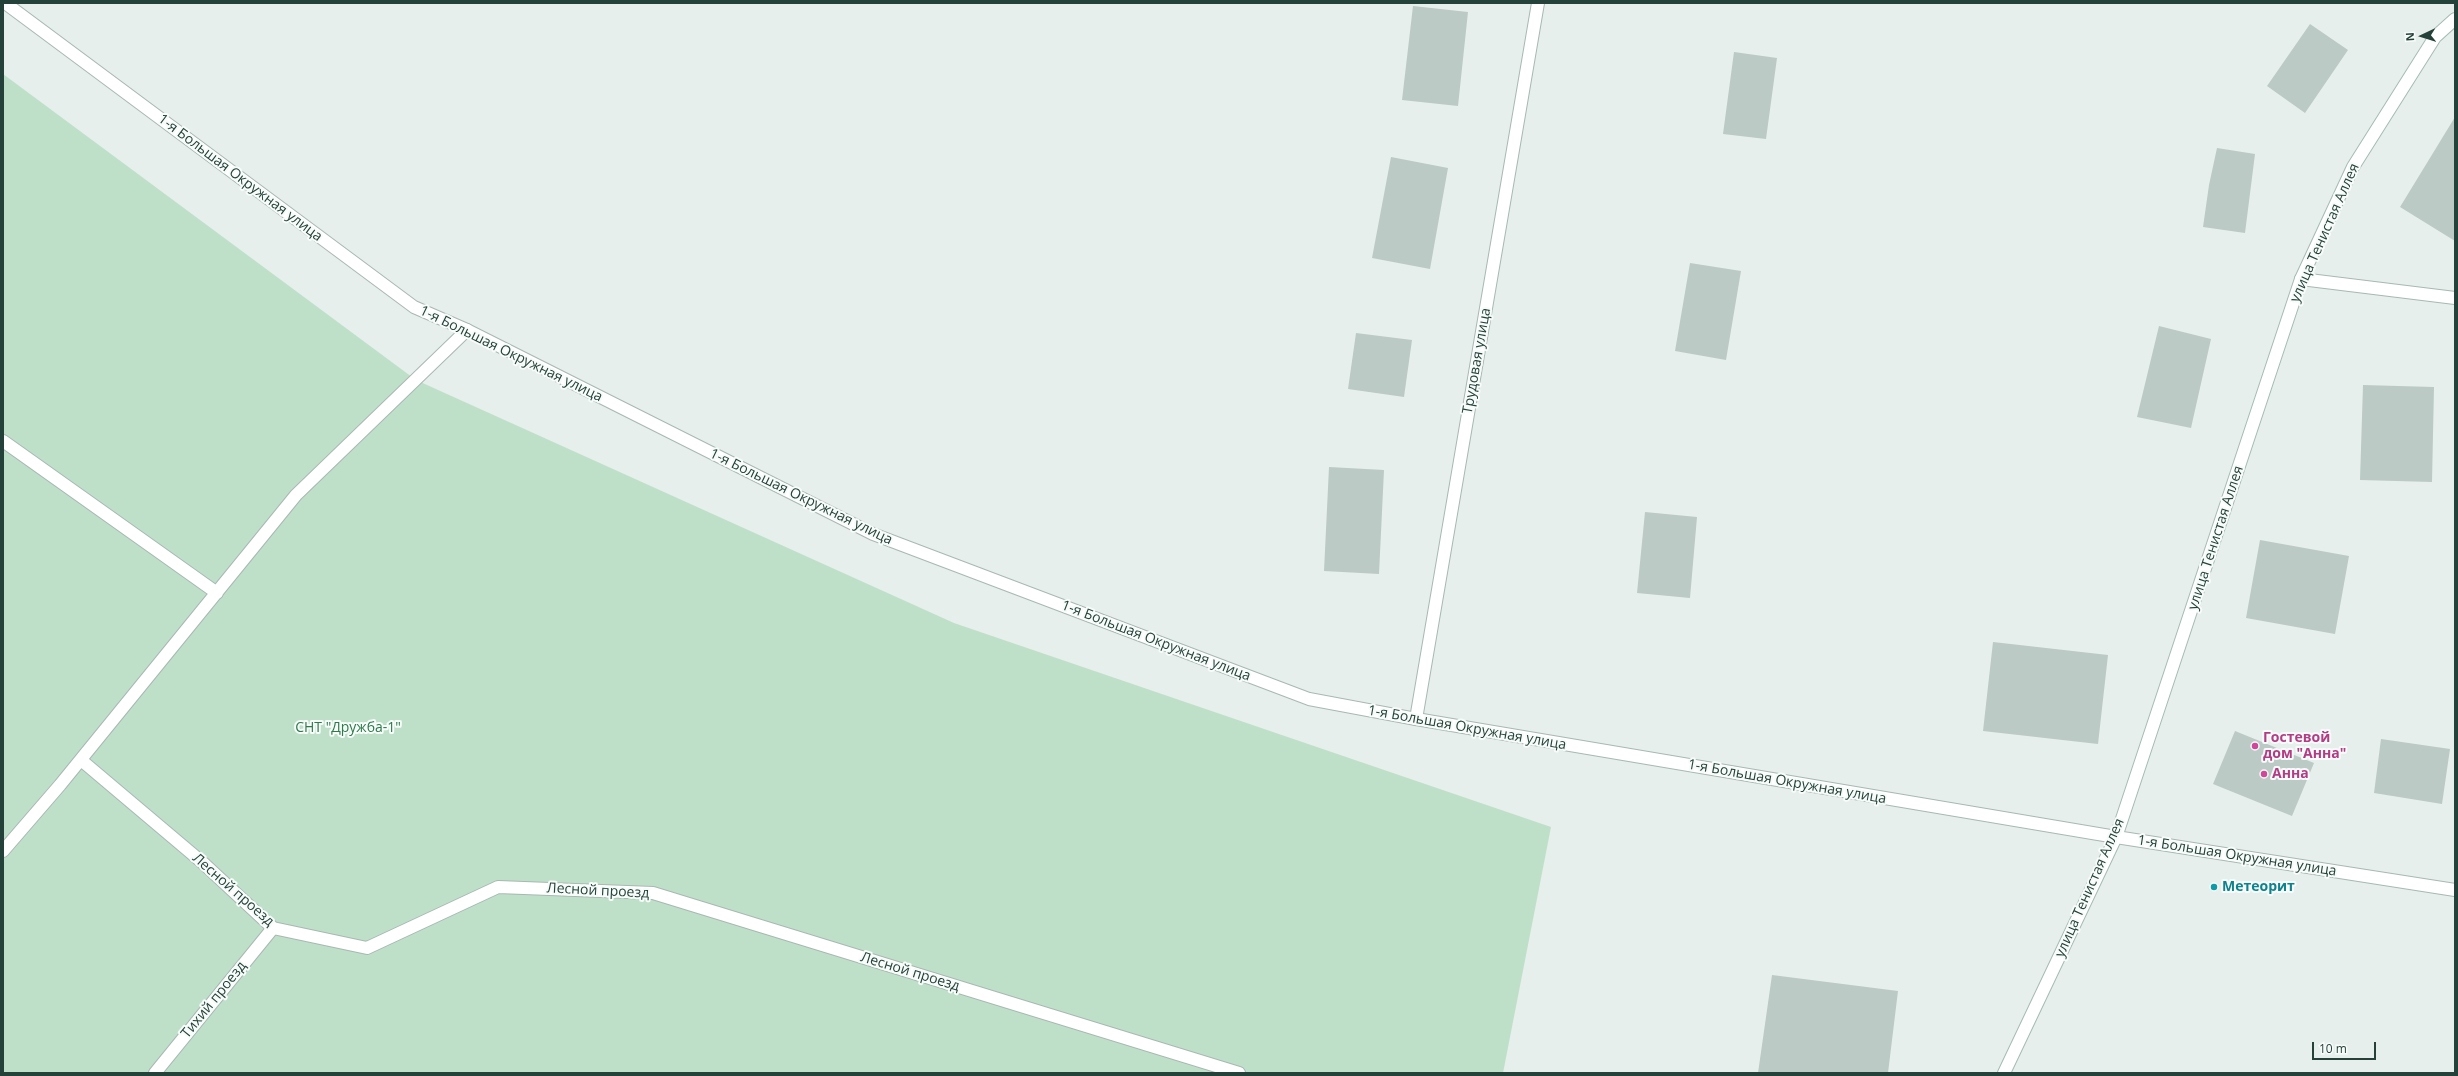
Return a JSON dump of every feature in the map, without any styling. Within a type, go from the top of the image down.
[{"type":"street","name":"1-я Большая Окружная улица","points":[[5,3],[414,307],[467,330],[873,534],[1309,699],[1416,720],[2116,837],[2455,890]]},
{"type":"street","name":"Трудовая улица","points":[[1416,720],[1538,3]]},
{"type":"street","name":"улица Тенистая Аллея","points":[[2004,1073],[2116,837],[2302,280],[2353,167],[2435,37],[2455,19]]},
{"type":"street","points":[[2302,280],[2455,298]]},
{"type":"street","points":[[3,851],[81,760],[296,495],[467,330]]},
{"type":"street","points":[[3,442],[217,593]]},
{"type":"street","name":"Лесной проезд","points":[[81,760],[203,863],[273,928],[367,948],[498,887],[653,893],[1239,1073]]},
{"type":"street","name":"Тихий проезд","points":[[155,1073],[273,928]]},
{"type":"green space","name":"СНТ \"Дружба-1\"","points":[[3,74],[416,380],[954,623],[1551,827],[1503,1073],[3,1073]]},
{"type":"building","points":[[1413,6],[1468,12],[1458,106],[1402,100]]},
{"type":"building","points":[[2310,24],[2348,50],[2305,113],[2267,86]]},
{"type":"building","points":[[1734,52],[1777,58],[1766,139],[1723,134]]},
{"type":"building","points":[[2455,117],[2455,241],[2400,207]]},
{"type":"building","points":[[2217,148],[2255,154],[2245,233],[2203,227],[2209,185]]},
{"type":"building","points":[[1391,157],[1448,168],[1430,269],[1372,258]]},
{"type":"building","points":[[1690,263],[1741,271],[1726,360],[1675,351]]},
{"type":"building","points":[[2159,326],[2211,339],[2191,428],[2137,417]]},
{"type":"building","points":[[1356,333],[1412,340],[1404,397],[1348,389]]},
{"type":"building","points":[[2363,385],[2434,387],[2432,482],[2360,480]]},
{"type":"building","points":[[1329,467],[1384,470],[1379,574],[1324,571]]},
{"type":"building","points":[[1645,512],[1697,517],[1690,598],[1637,593]]},
{"type":"building","points":[[2260,540],[2349,556],[2335,634],[2246,618]]},
{"type":"building","points":[[1993,642],[2108,655],[2098,744],[1983,731]]},
{"type":"building","name":"Анна","points":[[2235,731],[2314,763],[2292,816],[2213,784]]},
{"type":"building","points":[[2381,739],[2450,749],[2442,804],[2374,793]]},
{"type":"building","points":[[1772,975],[1898,991],[1888,1073],[1758,1073]]},
{"type":"place","name":"Гостевой дом \"Анна\"","points":[[2255,746]]},
{"type":"place","name":"Анна","points":[[2264,774]]},
{"type":"place","name":"Метеорит","points":[[2214,887]]}]
